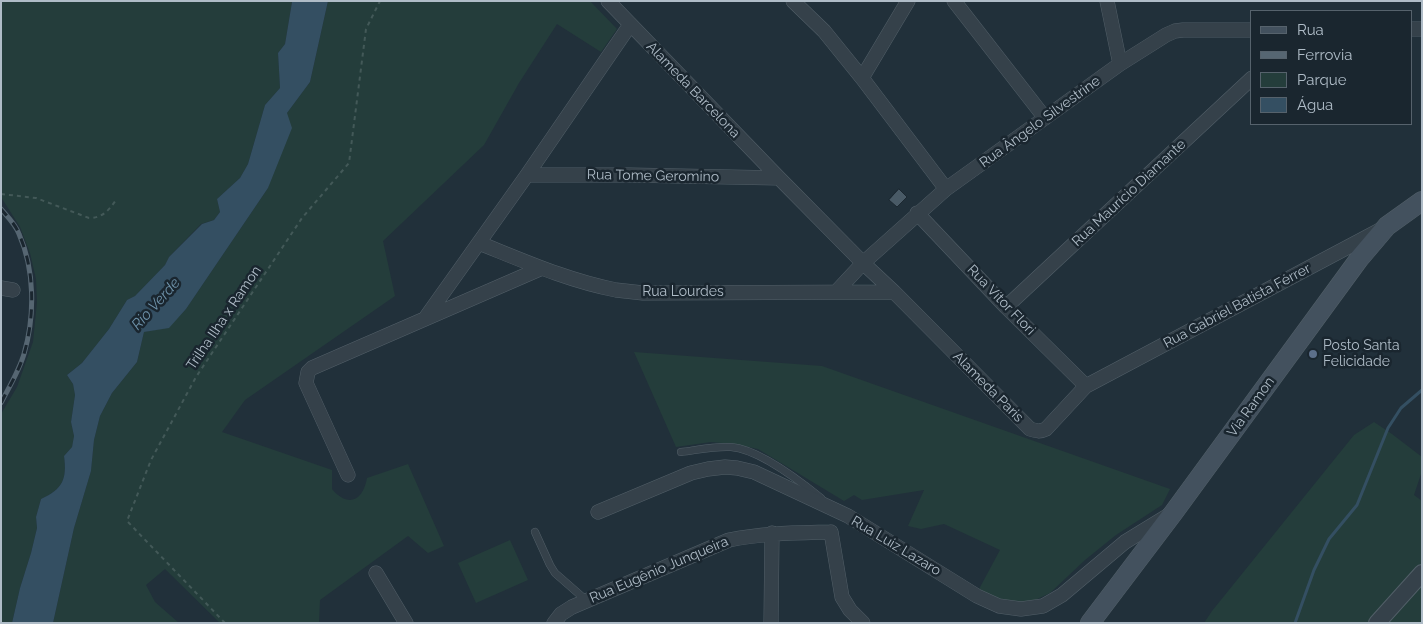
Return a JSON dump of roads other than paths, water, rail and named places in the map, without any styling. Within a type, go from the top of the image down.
[{"type":"main road","name":"Via Ramon","points":[[1090,623],[1174,512],[1359,259],[1387,226],[1422,200]]},
{"type":"street","name":"Alameda Barcelona","points":[[608,1],[863,263]]},
{"type":"street","points":[[793,1],[824,30],[946,189]]},
{"type":"street","points":[[862,78],[908,1]]},
{"type":"street","points":[[954,1],[1045,118]]},
{"type":"street","points":[[1107,1],[1120,64]]},
{"type":"street","points":[[426,318],[480,243],[630,24]]},
{"type":"street","name":"Rua Ângelo Silvestrine","points":[[836,292],[863,263],[946,189],[1120,64],[1166,35],[1175,32],[1183,30],[1250,30]]},
{"type":"street","name":"Rua Maurício Diamante","points":[[1006,307],[1250,80]]},
{"type":"street","name":"Rua Tome Geromino","points":[[527,175],[779,178]]},
{"type":"street","name":"Rua Vítor Flori","points":[[918,213],[1006,307],[1086,386]]},
{"type":"street","name":"Rua Gabriel Batista Férrer","points":[[1086,386],[1387,226]]},
{"type":"street","name":"Rua Lourdes","points":[[480,243],[542,268],[617,290],[643,293],[894,292]]},
{"type":"street","name":"Alameda Paris","points":[[863,263],[1030,429],[1041,431],[1046,429],[1086,386]]},
{"type":"street","points":[[348,475],[306,383],[308,372],[312,368],[542,268]]},
{"type":"street","name":"Rua Luiz Lazaro","points":[[598,512],[692,473],[725,467],[737,468],[754,472],[835,509],[977,596],[999,606],[1021,609],[1043,606],[1062,595],[1125,542],[1174,512]]},
{"type":"street","points":[[848,516],[831,532],[842,597],[850,610],[863,623]]},
{"type":"street","name":"Rua Eugênio Junqueira","points":[[554,623],[561,614],[572,606],[729,540],[750,535],[772,533],[831,532]]},
{"type":"street","points":[[771,623],[772,533]]},
{"type":"street","points":[[376,573],[406,623]]},
{"type":"street","points":[[1377,623],[1422,573]]},
{"type":"lane","points":[[681,452],[716,447],[733,447],[756,454],[800,481],[835,509]]},
{"type":"lane","points":[[535,532],[555,573],[587,601]]},
{"type":"water","name":"Rio Verde","points":[[328,1],[310,82],[287,113],[292,128],[268,188],[186,309],[169,328],[144,332],[137,362],[112,393],[100,416],[94,440],[91,471],[74,528],[53,623],[12,623],[37,528],[36,517],[41,499],[59,487],[62,482],[65,471],[64,456],[72,447],[74,436],[71,422],[75,395],[73,384],[67,375],[82,363],[109,329],[127,300],[135,296],[165,265],[169,257],[202,224],[214,220],[220,212],[217,199],[240,178],[248,164],[265,105],[280,88],[278,53],[285,44],[292,2]]},
{"type":"waterway","points":[[1295,623],[1314,570],[1329,539],[1357,505],[1388,428],[1401,408],[1422,390]]},
{"type":"railway","points":[[1,209],[16,227],[19,234],[28,263],[32,293],[30,324],[24,354],[17,373],[1,403]]},
{"type":"place","name":"Posto Santa Felicidade","points":[[1313,354]]}]
